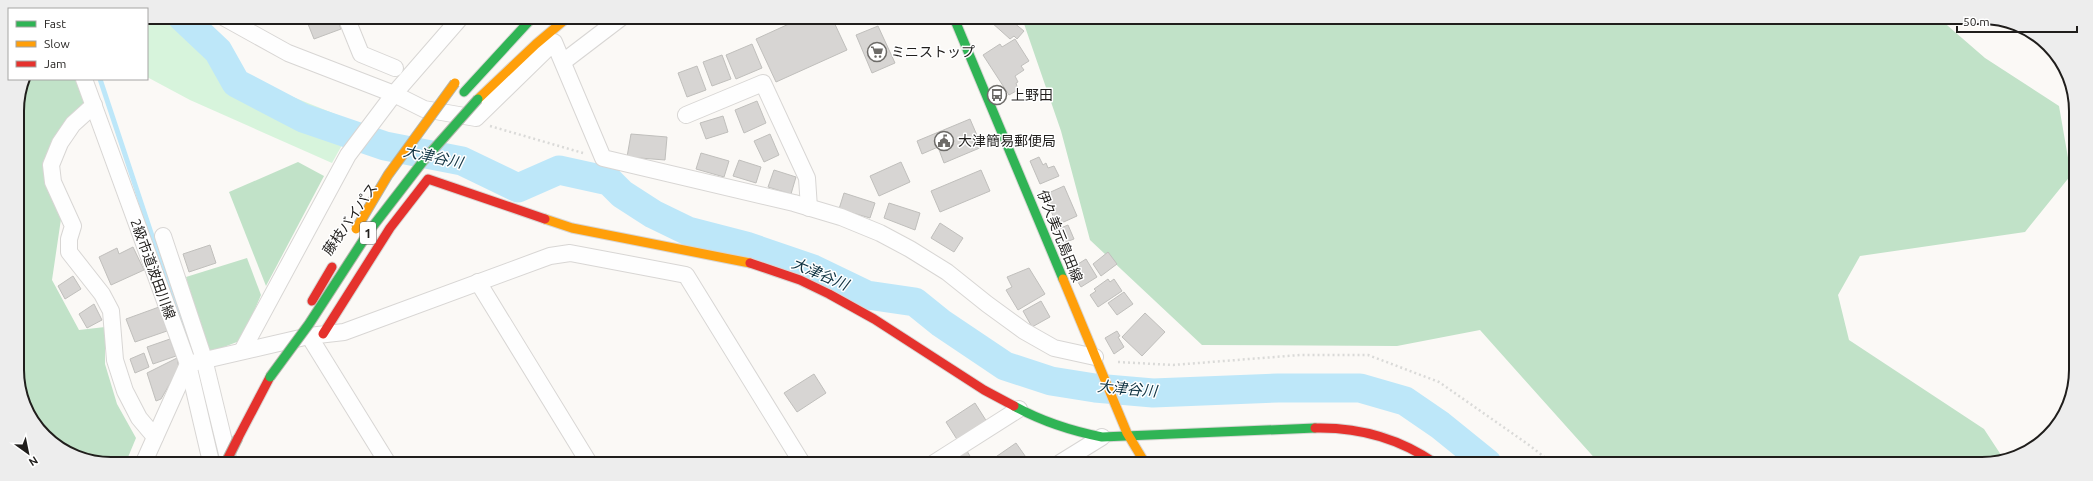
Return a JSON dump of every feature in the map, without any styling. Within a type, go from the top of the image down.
[{"type":"main road","name":"藤枝バイパス","points":[[458,81],[388,175],[352,238],[416,150],[437,124],[527,24]]},
{"type":"main road","name":"1","points":[[270,377],[309,324],[370,230],[424,160],[478,99],[536,44],[560,24]]},
{"type":"main road","name":"伊久美元島田線","points":[[956,24],[1128,435],[1141,457]]},
{"type":"main road","points":[[316,335],[390,228],[428,179],[572,228],[746,262],[800,280],[874,319],[984,390],[1019,409],[1078,432],[1102,437],[1326,428],[1356,429],[1402,444],[1427,457]]},
{"type":"main road","name":"藤枝バイパス","points":[[230,457],[300,321],[335,263]]},
{"type":"street","points":[[236,24],[288,53],[424,109],[476,118],[554,42],[603,158],[740,189],[809,208],[867,227],[910,249],[948,272],[987,304],[1024,331],[1054,348],[1096,360]]},
{"type":"street","points":[[349,24],[361,54],[395,68]]},
{"type":"street","points":[[242,351],[348,156],[392,96],[455,24]]},
{"type":"street","points":[[563,62],[614,24]]},
{"type":"street","name":"2級市道波田川線","points":[[84,80],[188,364],[210,457]]},
{"type":"street","points":[[686,115],[763,83],[807,178],[809,208]]},
{"type":"street","points":[[94,105],[73,124],[60,143],[51,165],[53,182],[73,226],[69,239],[69,252],[102,294],[111,311],[115,360],[125,391],[139,418],[155,437]]},
{"type":"street","points":[[163,236],[204,359],[226,457]]},
{"type":"street","points":[[146,457],[188,364],[204,359],[316,335],[344,332],[550,256],[570,254],[686,275],[798,457]]},
{"type":"street","points":[[478,282],[585,457]]},
{"type":"street","points":[[316,335],[384,457]]},
{"type":"street","points":[[943,457],[1019,409]]},
{"type":"street","points":[[1070,457],[1102,437]]},
{"type":"path","points":[[484,124],[603,158]]},
{"type":"path","points":[[1096,360],[1173,365],[1300,355],[1368,355],[1439,382],[1529,445],[1544,457]]},
{"type":"green space","points":[[148,24],[169,24],[229,68],[278,91],[355,122],[332,163],[190,100],[148,78]]},
{"type":"green space","points":[[1024,24],[1946,24],[1985,58],[2059,106],[2069,164],[2069,177],[2025,232],[1860,256],[1838,295],[1849,340],[1984,429],[2001,455],[1988,457],[1594,457],[1480,330],[1397,346],[1202,345],[1090,240],[1061,131]]},
{"type":"green space","points":[[30,80],[79,80],[90,105],[48,156],[61,219],[52,280],[79,330],[105,327],[105,364],[117,404],[136,438],[128,457],[111,457],[88,454],[67,445],[49,432],[42,423],[31,404],[27,393],[24,376],[24,105]]},
{"type":"green space","points":[[298,162],[324,176],[266,286],[229,192]]},
{"type":"green space","points":[[247,258],[261,295],[242,340],[206,354],[186,277]]},
{"type":"building","points":[[308,24],[339,24],[341,29],[314,39]]},
{"type":"building","points":[[789,24],[835,24],[847,50],[776,82],[756,39]]},
{"type":"building","points":[[993,24],[1015,24],[1024,31],[1017,39],[1014,36],[1010,39]]},
{"type":"building","points":[[878,26],[895,63],[872,73],[856,35]]},
{"type":"building","points":[[1015,39],[1029,61],[1021,66],[1024,70],[1015,76],[1018,82],[1016,83],[1018,90],[1009,95],[983,55],[1000,44],[1002,47]]},
{"type":"building","points":[[752,44],[762,68],[736,79],[726,55]]},
{"type":"building","points":[[722,55],[731,79],[712,86],[703,62]]},
{"type":"building","points":[[697,66],[706,90],[687,97],[678,73]]},
{"type":"building","points":[[757,101],[766,123],[744,133],[735,110]]},
{"type":"building","points":[[723,116],[728,132],[706,139],[700,123]]},
{"type":"building","points":[[970,119],[982,147],[944,163],[938,147],[922,154],[917,141]]},
{"type":"building","points":[[631,134],[667,137],[665,160],[627,157]]},
{"type":"building","points":[[770,134],[779,155],[764,162],[754,141]]},
{"type":"building","points":[[701,153],[729,161],[724,177],[696,169]]},
{"type":"building","points":[[1039,157],[1043,165],[1046,163],[1048,168],[1054,166],[1059,176],[1040,184],[1030,161]]},
{"type":"building","points":[[739,160],[761,167],[756,183],[733,176]]},
{"type":"building","points":[[901,162],[910,182],[879,196],[870,176]]},
{"type":"building","points":[[774,170],[796,177],[791,194],[768,187]]},
{"type":"building","points":[[981,170],[990,191],[940,212],[931,191]]},
{"type":"building","points":[[1064,186],[1077,216],[1057,225],[1044,195]]},
{"type":"building","points":[[844,193],[875,203],[870,218],[839,209]]},
{"type":"building","points":[[889,203],[920,213],[915,230],[884,218]]},
{"type":"building","points":[[940,223],[963,238],[954,252],[931,238]]},
{"type":"building","points":[[1068,225],[1074,239],[1061,244],[1056,230]]},
{"type":"building","points":[[210,245],[216,263],[189,272],[183,254]]},
{"type":"building","points":[[133,247],[144,270],[111,285],[99,257],[117,248],[119,254]]},
{"type":"building","points":[[1108,252],[1117,264],[1101,276],[1093,264]]},
{"type":"building","points":[[1086,259],[1097,277],[1081,287],[1070,269]]},
{"type":"building","points":[[1029,268],[1045,294],[1018,310],[1006,290],[1012,287],[1007,277]]},
{"type":"building","points":[[73,276],[81,289],[65,299],[58,286]]},
{"type":"building","points":[[1108,279],[1110,282],[1114,279],[1122,291],[1098,307],[1090,295],[1096,291],[1094,289]]},
{"type":"building","points":[[1124,292],[1133,304],[1117,315],[1108,303]]},
{"type":"building","points":[[1041,301],[1050,317],[1032,327],[1023,311]]},
{"type":"building","points":[[94,304],[102,320],[87,328],[79,314]]},
{"type":"building","points":[[159,307],[167,331],[135,342],[126,319]]},
{"type":"building","points":[[1145,313],[1165,332],[1142,356],[1122,337]]},
{"type":"building","points":[[1117,331],[1120,336],[1118,337],[1124,347],[1114,354],[1105,338]]},
{"type":"building","points":[[170,339],[176,356],[153,364],[147,347]]},
{"type":"building","points":[[144,353],[149,367],[135,373],[130,359]]},
{"type":"building","points":[[177,358],[179,368],[161,399],[156,401],[147,373]]},
{"type":"building","points":[[814,374],[826,393],[797,412],[784,393]]},
{"type":"building","points":[[975,403],[987,422],[958,441],[946,422]]},
{"type":"building","points":[[1016,443],[1026,457],[996,457]]},
{"type":"building","points":[[967,451],[970,457],[958,457]]},
{"type":"waterway","name":"大津谷川","points":[[189,24],[218,51],[236,83],[303,118],[385,146],[462,161],[518,188],[559,170],[609,181],[622,194],[653,214],[688,231],[746,246],[813,269],[867,295],[915,302],[941,323],[1005,366],[1051,381],[1095,388],[1153,393],[1278,388],[1360,388],[1405,401],[1440,425],[1480,457]]},
{"type":"waterway","points":[[100,80],[166,278],[188,336]]},
{"type":"waterway","points":[[215,440],[220,457]]},
{"type":"traffic: fast","points":[[464,92],[527,24]]},
{"type":"traffic: fast","points":[[957,24],[1063,279]]},
{"type":"traffic: fast","points":[[270,377],[309,324],[370,230],[424,160],[478,99]]},
{"type":"traffic: fast","points":[[1014,406],[1057,425],[1102,437],[1315,428]]},
{"type":"traffic: slow","points":[[478,99],[536,44],[560,24]]},
{"type":"traffic: slow","points":[[356,229],[388,175],[455,83]]},
{"type":"traffic: slow","points":[[545,219],[572,228],[750,263]]},
{"type":"traffic: slow","points":[[1063,279],[1127,433],[1141,457]]},
{"type":"traffic: jam","points":[[323,334],[390,228],[428,179],[545,219]]},
{"type":"traffic: jam","points":[[750,263],[800,280],[829,294],[874,319],[984,390],[1014,406]]},
{"type":"traffic: jam","points":[[312,301],[332,267]]},
{"type":"traffic: jam","points":[[238,438],[270,377]]},
{"type":"traffic: jam","points":[[1315,428],[1331,428],[1363,432],[1408,447],[1425,457]]},
{"type":"traffic: jam","points":[[228,457],[238,438]]},
{"type":"place","name":"ミニストップ","points":[[877,52]]},
{"type":"place","name":"上野田","points":[[997,95]]},
{"type":"place","name":"大津簡易郵便局","points":[[944,141]]}]
